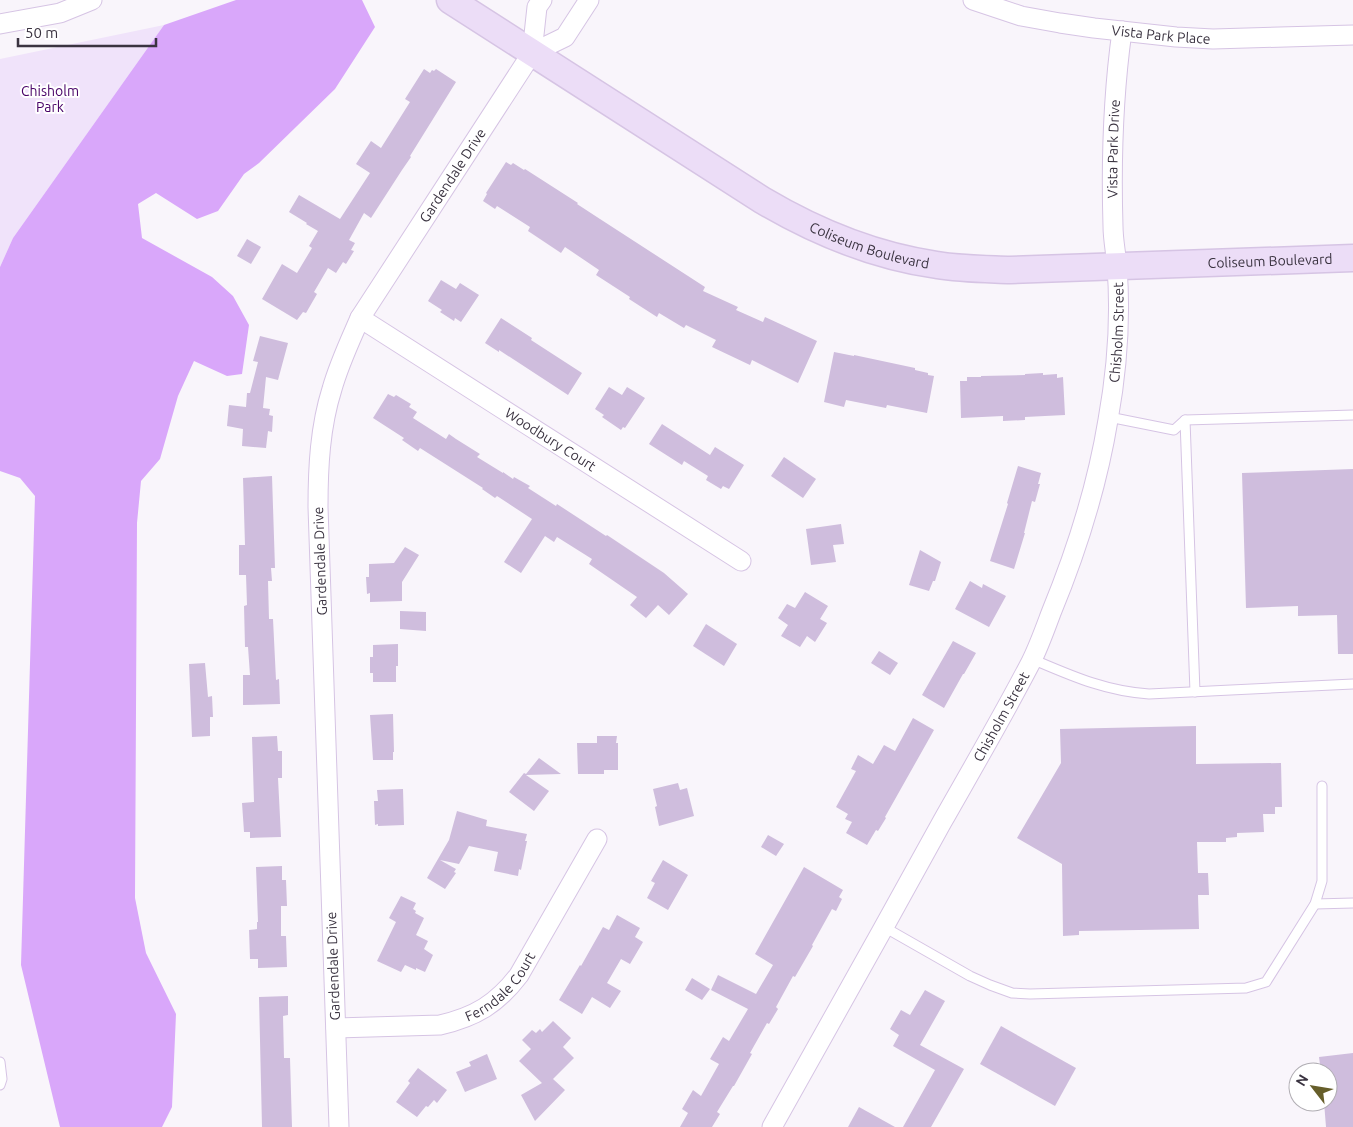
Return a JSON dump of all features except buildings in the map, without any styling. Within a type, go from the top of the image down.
[{"type":"main road","name":"Coliseum Boulevard","points":[[450,0],[788,216],[844,241],[873,251],[902,259],[938,265],[1010,270],[1353,258]]},
{"type":"street","points":[[0,24],[60,13],[92,0]]},
{"type":"street","points":[[532,53],[538,7],[542,0]]},
{"type":"street","points":[[532,53],[565,37],[589,0]]},
{"type":"street","name":"Vista Park Place","points":[[973,0],[1021,16],[1094,28],[1176,37],[1213,39],[1353,35]]},
{"type":"street","name":"Vista Park Drive","points":[[1117,267],[1113,230],[1112,165],[1114,99],[1122,31]]},
{"type":"street","name":"Gardendale Drive","points":[[339,1127],[318,516],[318,465],[323,424],[345,351],[360,318],[532,53]]},
{"type":"street","name":"Chisholm Street","points":[[772,1127],[1032,659],[1066,577],[1094,490],[1109,417],[1117,346],[1117,267]]},
{"type":"street","name":"Woodbury Court","points":[[360,318],[741,561]]},
{"type":"street","name":"Ferndale Court","points":[[336,1028],[440,1025],[470,1016],[498,999],[519,975],[597,839]]},
{"type":"lane","points":[[1109,417],[1174,430],[1185,420],[1353,415]]},
{"type":"lane","points":[[1185,420],[1195,692]]},
{"type":"lane","points":[[1032,659],[1094,685],[1114,690],[1149,694],[1353,684]]},
{"type":"lane","points":[[884,927],[970,976],[1012,993],[1246,988],[1266,982],[1315,904],[1322,881],[1322,786]]},
{"type":"lane","points":[[1315,904],[1353,903]]},
{"type":"lane","points":[[0,1062],[2,1079],[0,1085]]},
{"type":"green space","name":"Chisholm Park","points":[[164,25],[13,238],[0,267],[0,59]]},
{"type":"shaded area","points":[[236,0],[362,0],[375,27],[335,89],[259,163],[244,174],[218,211],[197,219],[156,193],[138,204],[142,238],[212,277],[233,296],[249,325],[242,374],[227,376],[194,361],[178,396],[160,459],[141,481],[137,523],[135,898],[146,953],[176,1014],[172,1107],[162,1127],[60,1127],[21,965],[35,496],[20,478],[0,471],[0,267],[13,238],[164,25]]}]
